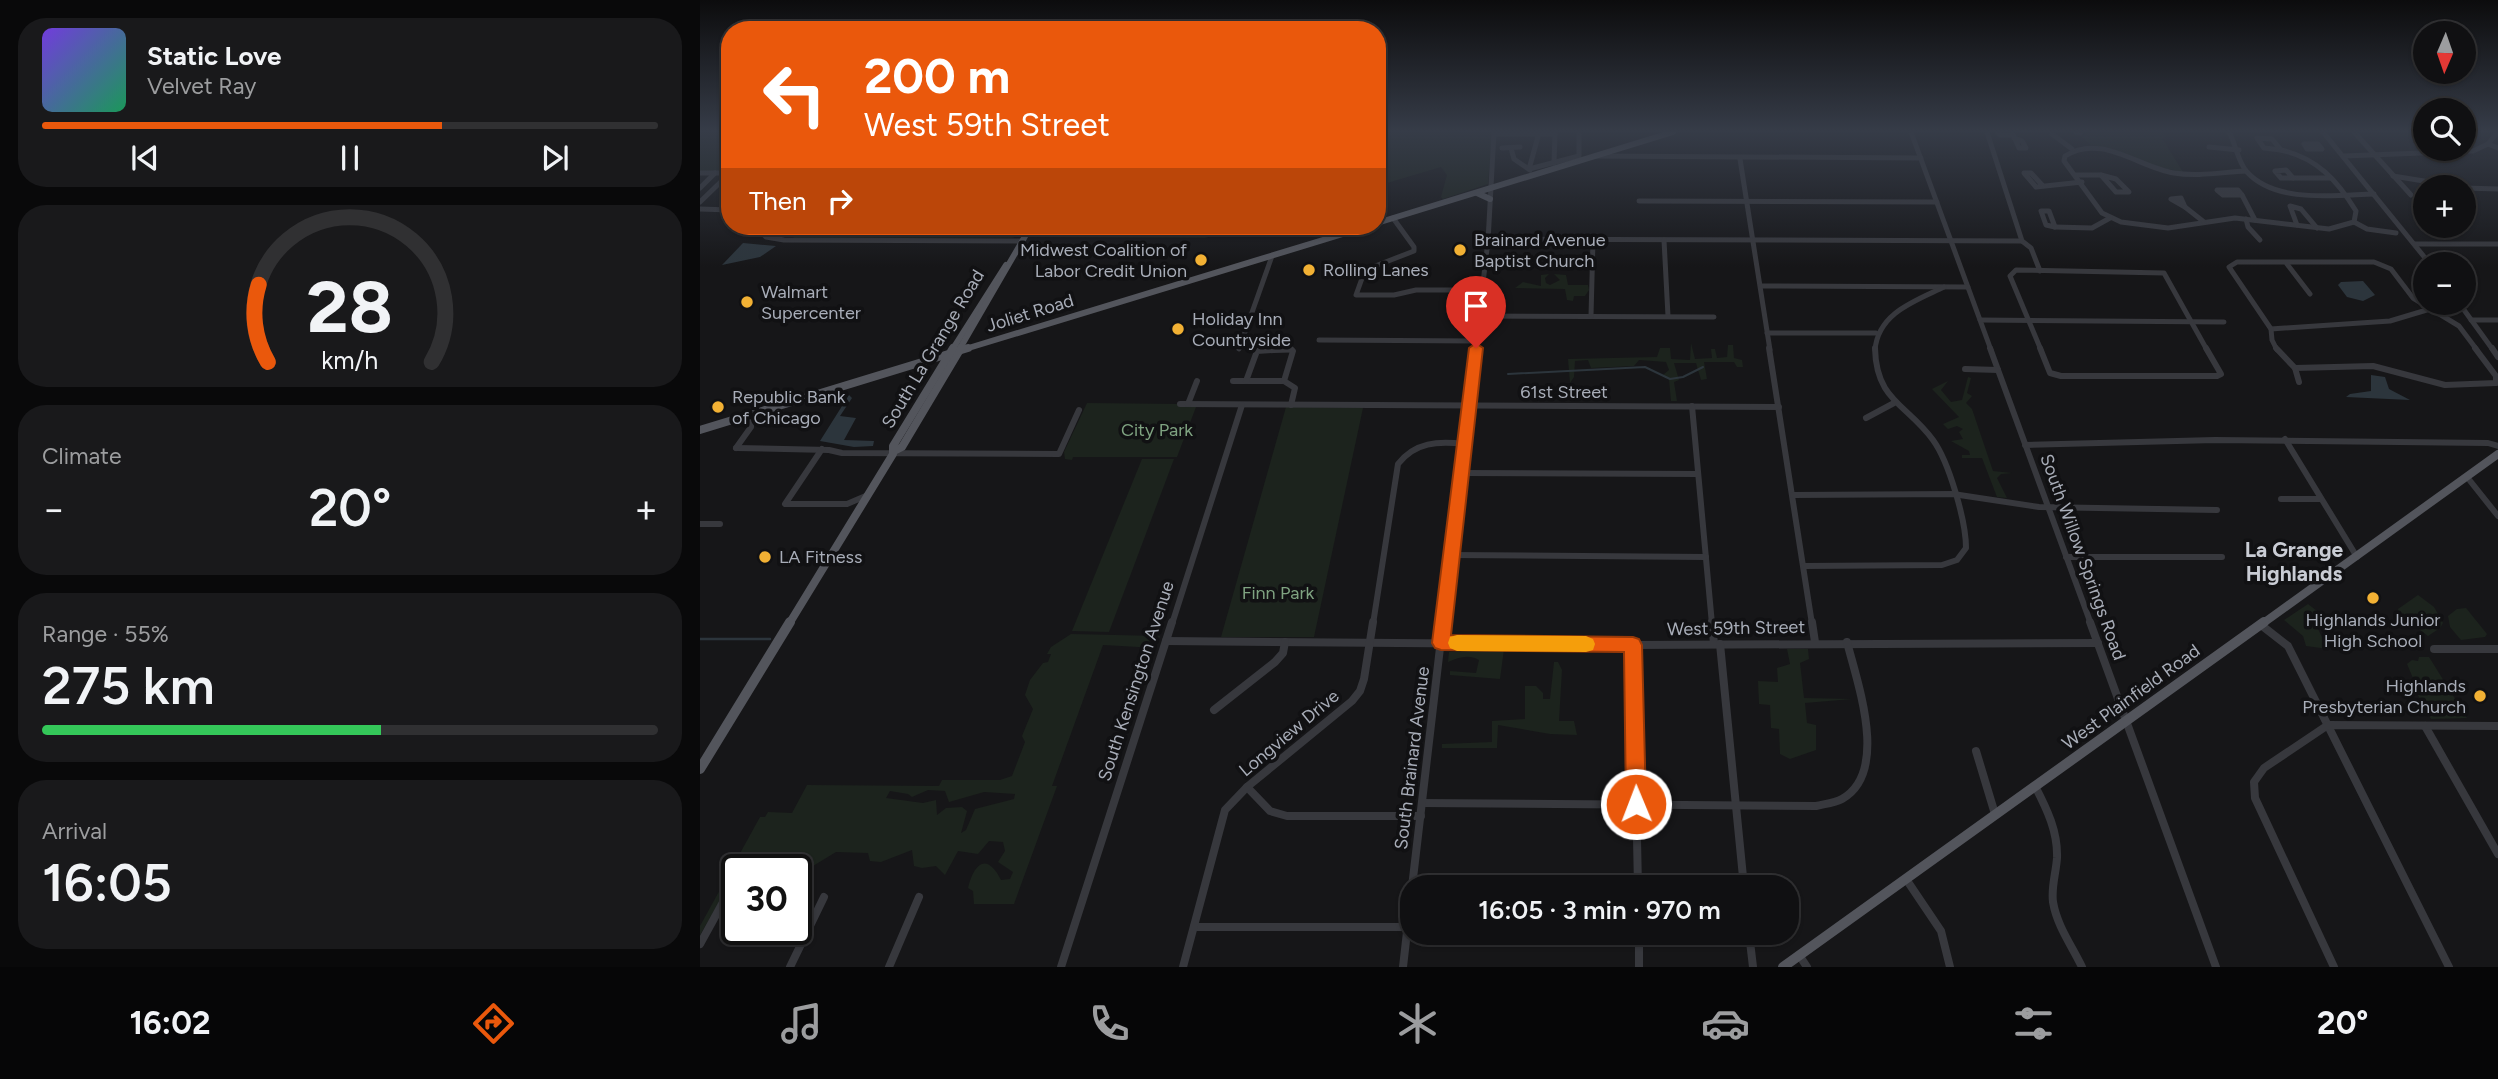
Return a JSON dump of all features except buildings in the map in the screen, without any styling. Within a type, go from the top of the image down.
[{"type":"main road","points":[[1386,220],[1490,189],[1519,177]]},
{"type":"main road","points":[[1477,193],[1490,199]]},
{"type":"main road","name":"South La Grange Road","points":[[893,453],[893,446],[937,371],[993,280],[1026,235]]},
{"type":"main road","name":"Joliet Road","points":[[700,430],[1339,235]]},
{"type":"main road","name":"South La Grange Road","points":[[700,769],[893,453],[902,447],[1007,269],[1006,265]]},
{"type":"main road","points":[[911,366],[937,371]]},
{"type":"main road","name":"West Plainfield Road","points":[[1783,967],[2498,454]]},
{"type":"street","name":"South Brainard Avenue","points":[[1414,875],[1483,290],[1491,177]]},
{"type":"street","points":[[1743,177],[1815,642]]},
{"type":"street","name":"South Willow Springs Road","points":[[1928,177],[2216,967]]},
{"type":"street","points":[[2002,177],[2022,241],[2031,248],[2040,271]]},
{"type":"street","points":[[2078,177],[2098,208],[2110,218],[2157,227],[2178,227],[2225,218],[2317,228],[2341,228],[2354,222],[2356,211],[2331,178],[2293,178]]},
{"type":"street","points":[[2103,177],[2116,192],[2129,192],[2116,179],[2109,177]]},
{"type":"street","points":[[2255,177],[2267,185],[2289,192],[2374,194]]},
{"type":"street","points":[[2361,177],[2421,252]]},
{"type":"street","points":[[2393,177],[2411,195]]},
{"type":"street","points":[[701,202],[721,182]]},
{"type":"street","points":[[2043,186],[2082,182]]},
{"type":"street","points":[[2476,188],[2498,189]]},
{"type":"street","points":[[2243,195],[2255,220]]},
{"type":"street","points":[[1639,201],[1937,202]]},
{"type":"street","points":[[2185,206],[2204,222]]},
{"type":"street","points":[[2297,225],[2290,206],[2301,209],[2317,228]]},
{"type":"street","points":[[700,209],[721,209]]},
{"type":"street","points":[[1393,218],[1413,251],[1365,270],[1356,295],[1394,295],[1416,290],[1483,290]]},
{"type":"street","points":[[2055,227],[2094,228],[2102,226],[2110,218]]},
{"type":"street","points":[[2246,219],[2248,227],[2260,240]]},
{"type":"street","points":[[2354,222],[2367,229],[2396,233]]},
{"type":"street","points":[[764,235],[784,240],[1022,241]]},
{"type":"street","points":[[1488,239],[2022,241]]},
{"type":"street","points":[[1591,316],[1593,240]]},
{"type":"street","points":[[1664,240],[1668,316]]},
{"type":"street","points":[[2415,244],[2498,244]]},
{"type":"street","points":[[1239,349],[1272,256]]},
{"type":"street","points":[[2413,297],[2406,293],[2391,269],[2382,263],[2237,262],[2229,265],[2271,328],[2270,337],[2286,362],[2295,368],[2373,366],[2433,383],[2496,383],[2496,376],[2466,333],[2442,315]]},
{"type":"street","points":[[2287,264],[2310,293]]},
{"type":"street","points":[[2016,270],[2040,271],[2164,273],[2221,370],[2220,375],[2061,376],[2050,373],[2010,276],[2016,270]]},
{"type":"street","points":[[1761,286],[1968,287]]},
{"type":"street","points":[[1804,566],[1951,563],[1962,555],[1967,544],[1964,526],[1942,455],[1935,442],[1894,403],[1882,387],[1876,372],[1874,352],[1876,333],[1894,313],[1910,302],[1944,287]]},
{"type":"street","points":[[2271,328],[2390,321],[2413,314]]},
{"type":"street","points":[[2468,315],[2498,357]]},
{"type":"street","points":[[1479,316],[1714,317]]},
{"type":"street","points":[[1980,320],[2224,322]]},
{"type":"street","points":[[2471,320],[2498,320]]},
{"type":"street","points":[[1767,333],[1876,333]]},
{"type":"street","points":[[1319,340],[1476,341]]},
{"type":"street","points":[[1246,381],[1257,351],[1293,351],[1284,381]]},
{"type":"street","points":[[2295,368],[2299,382]]},
{"type":"street","points":[[1965,369],[1998,370]]},
{"type":"street","points":[[1188,404],[1197,381]]},
{"type":"street","points":[[1233,381],[1284,381],[1295,387],[1291,405]]},
{"type":"street","points":[[1866,418],[1894,403]]},
{"type":"street","name":"61st Street","points":[[1180,404],[1779,407]]},
{"type":"street","name":"South Kensington Avenue","points":[[1061,967],[1242,405]]},
{"type":"street","points":[[1692,407],[1706,557],[1743,875]]},
{"type":"street","points":[[751,414],[751,427],[736,448],[822,449],[842,453],[1059,454],[1079,410]]},
{"type":"street","points":[[2025,444],[2285,439],[2488,443],[2498,446]]},
{"type":"street","points":[[2285,439],[2357,557]]},
{"type":"street","name":"Longview Drive","points":[[1183,967],[1220,821],[1233,801],[1247,787],[1352,701],[1360,691],[1371,642],[1398,464],[1405,453],[1417,446],[1431,443],[1464,444]]},
{"type":"street","points":[[822,449],[785,504],[846,504],[868,495]]},
{"type":"street","points":[[1461,473],[1698,474]]},
{"type":"street","points":[[2467,477],[2498,516]]},
{"type":"street","points":[[1793,495],[1953,494],[2048,508],[2217,510]]},
{"type":"street","points":[[2281,499],[2321,499]]},
{"type":"street","points":[[846,504],[856,513]]},
{"type":"street","points":[[700,524],[720,524]]},
{"type":"street","points":[[1451,555],[1706,557]]},
{"type":"street","points":[[2066,557],[2222,557]]},
{"type":"street","points":[[2261,625],[2288,646],[2449,967]]},
{"type":"street","name":"West 59th Street","points":[[1166,641],[1633,645],[1815,642],[2098,643]]},
{"type":"street","points":[[1214,709],[1275,662],[1283,653],[1285,642]]},
{"type":"street","points":[[1422,803],[1824,805],[1841,798],[1859,785],[1867,768],[1867,742],[1847,642]]},
{"type":"street","points":[[1633,645],[1638,875]]},
{"type":"street","points":[[2434,649],[2498,649]]},
{"type":"street","points":[[2334,967],[2255,798],[2254,782],[2264,768],[2328,725],[2498,726]]},
{"type":"street","points":[[2425,726],[2498,854]]},
{"type":"street","points":[[1976,751],[1995,814]]},
{"type":"street","points":[[2035,786],[2045,804],[2057,840],[2053,890],[2055,911],[2082,967]]},
{"type":"street","points":[[1247,787],[1264,806],[1278,815],[1421,816]]},
{"type":"street","points":[[1906,879],[1933,914],[1944,939],[1950,967]]},
{"type":"street","points":[[790,967],[824,897]]},
{"type":"street","points":[[890,967],[919,897]]},
{"type":"street","points":[[700,944],[721,906]]},
{"type":"street","points":[[1194,927],[1400,927]]},
{"type":"street","name":"South Brainard Avenue","points":[[1403,967],[1406,945]]},
{"type":"street","points":[[1639,945],[1639,967]]},
{"type":"street","points":[[1750,945],[1753,967]]},
{"type":"street","points":[[1799,955],[1807,967]]},
{"type":"green space","points":[[1386,177],[1407,177],[1386,183]]},
{"type":"green space","points":[[1446,177],[1489,177],[1488,184],[1443,199],[1441,197]]},
{"type":"green space","points":[[796,235],[1019,235],[1012,238],[793,238]]},
{"type":"green space","points":[[1030,235],[1215,235],[1205,238],[1029,237]]},
{"type":"green space","points":[[1549,274],[1545,278],[1550,285],[1560,280],[1554,274],[1566,275],[1568,285],[1588,285],[1589,290],[1585,296],[1574,296],[1573,301],[1567,300],[1565,289],[1515,288],[1523,282],[1541,286],[1541,275]]},
{"type":"green space","points":[[1691,343],[1695,359],[1712,358],[1711,349],[1715,349],[1717,358],[1727,357],[1728,345],[1733,345],[1734,358],[1742,360],[1743,367],[1737,367],[1734,362],[1704,362],[1707,379],[1701,380],[1696,363],[1674,363],[1679,380],[1674,382],[1677,401],[1671,401],[1669,379],[1663,375],[1669,370],[1666,362],[1639,360],[1634,366],[1591,368],[1588,360],[1575,361],[1574,377],[1570,383],[1568,359],[1657,357],[1660,348],[1670,348],[1671,359],[1690,360]]},
{"type":"green space","points":[[1968,377],[1971,378],[1967,393],[1972,396],[1966,403],[1972,409],[1993,471],[2012,473],[2001,474],[1997,478],[2007,498],[1997,497],[1982,458],[1962,458],[1962,455],[1970,455],[1969,451],[1951,441],[1963,439],[1959,432],[1963,429],[1957,426],[1948,429],[1943,424],[1959,417],[1932,389],[1948,381],[1941,390],[1951,402],[1962,400]]},
{"type":"green space","name":"City Park","points":[[1087,403],[1180,404],[1179,406],[1196,407],[1177,457],[1065,459],[1064,452]]},
{"type":"green space","name":"Finn Park","points":[[1286,407],[1363,408],[1314,637],[1221,637]]},
{"type":"green space","points":[[1142,459],[1174,459],[1109,632],[1072,631]]},
{"type":"green space","points":[[2418,595],[2434,607],[2443,623],[2428,636],[2399,614],[2398,609]]},
{"type":"green space","points":[[2308,604],[2317,611],[2314,613],[2316,625],[2328,649],[2306,646],[2303,636],[2284,620]]},
{"type":"green space","points":[[2466,608],[2487,634],[2485,637],[2461,640],[2450,627],[2448,616],[2457,609]]},
{"type":"green space","points":[[1071,634],[1160,636],[1156,648],[1103,645],[1052,786],[1057,786],[1014,904],[974,904],[973,891],[968,888],[974,872],[982,864],[991,866],[1001,880],[1010,879],[1013,872],[998,862],[1005,851],[1003,842],[989,841],[978,854],[958,851],[945,875],[936,866],[914,866],[912,850],[881,862],[870,861],[868,853],[836,852],[813,866],[812,854],[740,854],[760,817],[765,817],[768,812],[792,813],[807,785],[939,786],[942,780],[1000,780],[1012,776],[1025,742],[1022,736],[1033,709],[1025,695],[1030,680],[1043,663],[1048,662],[1051,654],[1047,654],[1051,647]],"holes":[[[928,790],[945,791],[949,802],[984,792],[1015,794],[1014,799],[975,809],[966,830],[961,833],[967,811],[962,807],[946,808],[937,815],[936,800],[923,803],[886,798],[890,791],[912,797]]]},
{"type":"green space","points":[[1504,649],[1500,679],[1450,675],[1450,671],[1476,673],[1479,660],[1464,657],[1448,662],[1449,652]]},
{"type":"green space","points":[[1787,649],[1808,649],[1809,659],[1800,663],[1804,698],[1852,699],[1805,703],[1807,723],[1816,725],[1816,750],[1790,759],[1780,754],[1779,729],[1771,728],[1770,705],[1759,704],[1758,681],[1778,682],[1777,668],[1790,664]]},
{"type":"green space","points":[[2419,657],[2429,657],[2467,718],[2431,719],[2414,688],[2415,683],[2407,664],[2412,660],[2418,661]]},
{"type":"green space","points":[[1554,662],[1558,662],[1562,670],[1559,721],[1574,721],[1577,735],[1550,734],[1498,725],[1497,748],[1442,748],[1442,744],[1492,742],[1492,721],[1525,719],[1525,686],[1536,686],[1543,693],[1543,699],[1550,699]]},
{"type":"green space","points":[[721,888],[721,899],[700,935],[700,926]]},
{"type":"shaded area","points":[[743,243],[776,246],[760,257],[722,265]]},
{"type":"shaded area","points":[[2363,281],[2375,295],[2363,301],[2347,297],[2338,285],[2341,282]]},
{"type":"shaded area","points":[[2371,375],[2385,377],[2389,389],[2410,400],[2346,397],[2371,391]]},
{"type":"shaded area","points":[[849,395],[852,398],[840,416],[856,418],[844,440],[874,441],[873,446],[854,447],[820,441]]},
{"type":"waterway","points":[[1508,374],[1645,367],[1670,379],[1683,377],[1703,367]]},
{"type":"waterway","points":[[700,639],[770,639]]},
{"type":"slow traffic","points":[[1457,643],[1586,644]]},
{"type":"place","name":"Brainard Avenue Baptist Church","points":[[1460,250]]},
{"type":"place","name":"Midwest Coalition of Labor Credit Union","points":[[1201,260]]},
{"type":"place","name":"Rolling Lanes","points":[[1309,270]]},
{"type":"place","name":"Walmart Supercenter","points":[[747,302]]},
{"type":"place","name":"Holiday Inn Countryside","points":[[1178,329]]},
{"type":"place","name":"Republic Bank of Chicago","points":[[718,407]]},
{"type":"place","name":"LA Fitness","points":[[765,557]]},
{"type":"place","name":"Highlands Junior High School","points":[[2373,598]]},
{"type":"place","name":"Highlands Presbyterian Church","points":[[2480,696]]},
{"type":"district","name":"La Grange Highlands","points":[[2294,561]]},
{"type":"route","points":[[1476,348],[1441,643],[1633,645],[1636,804]]}]
